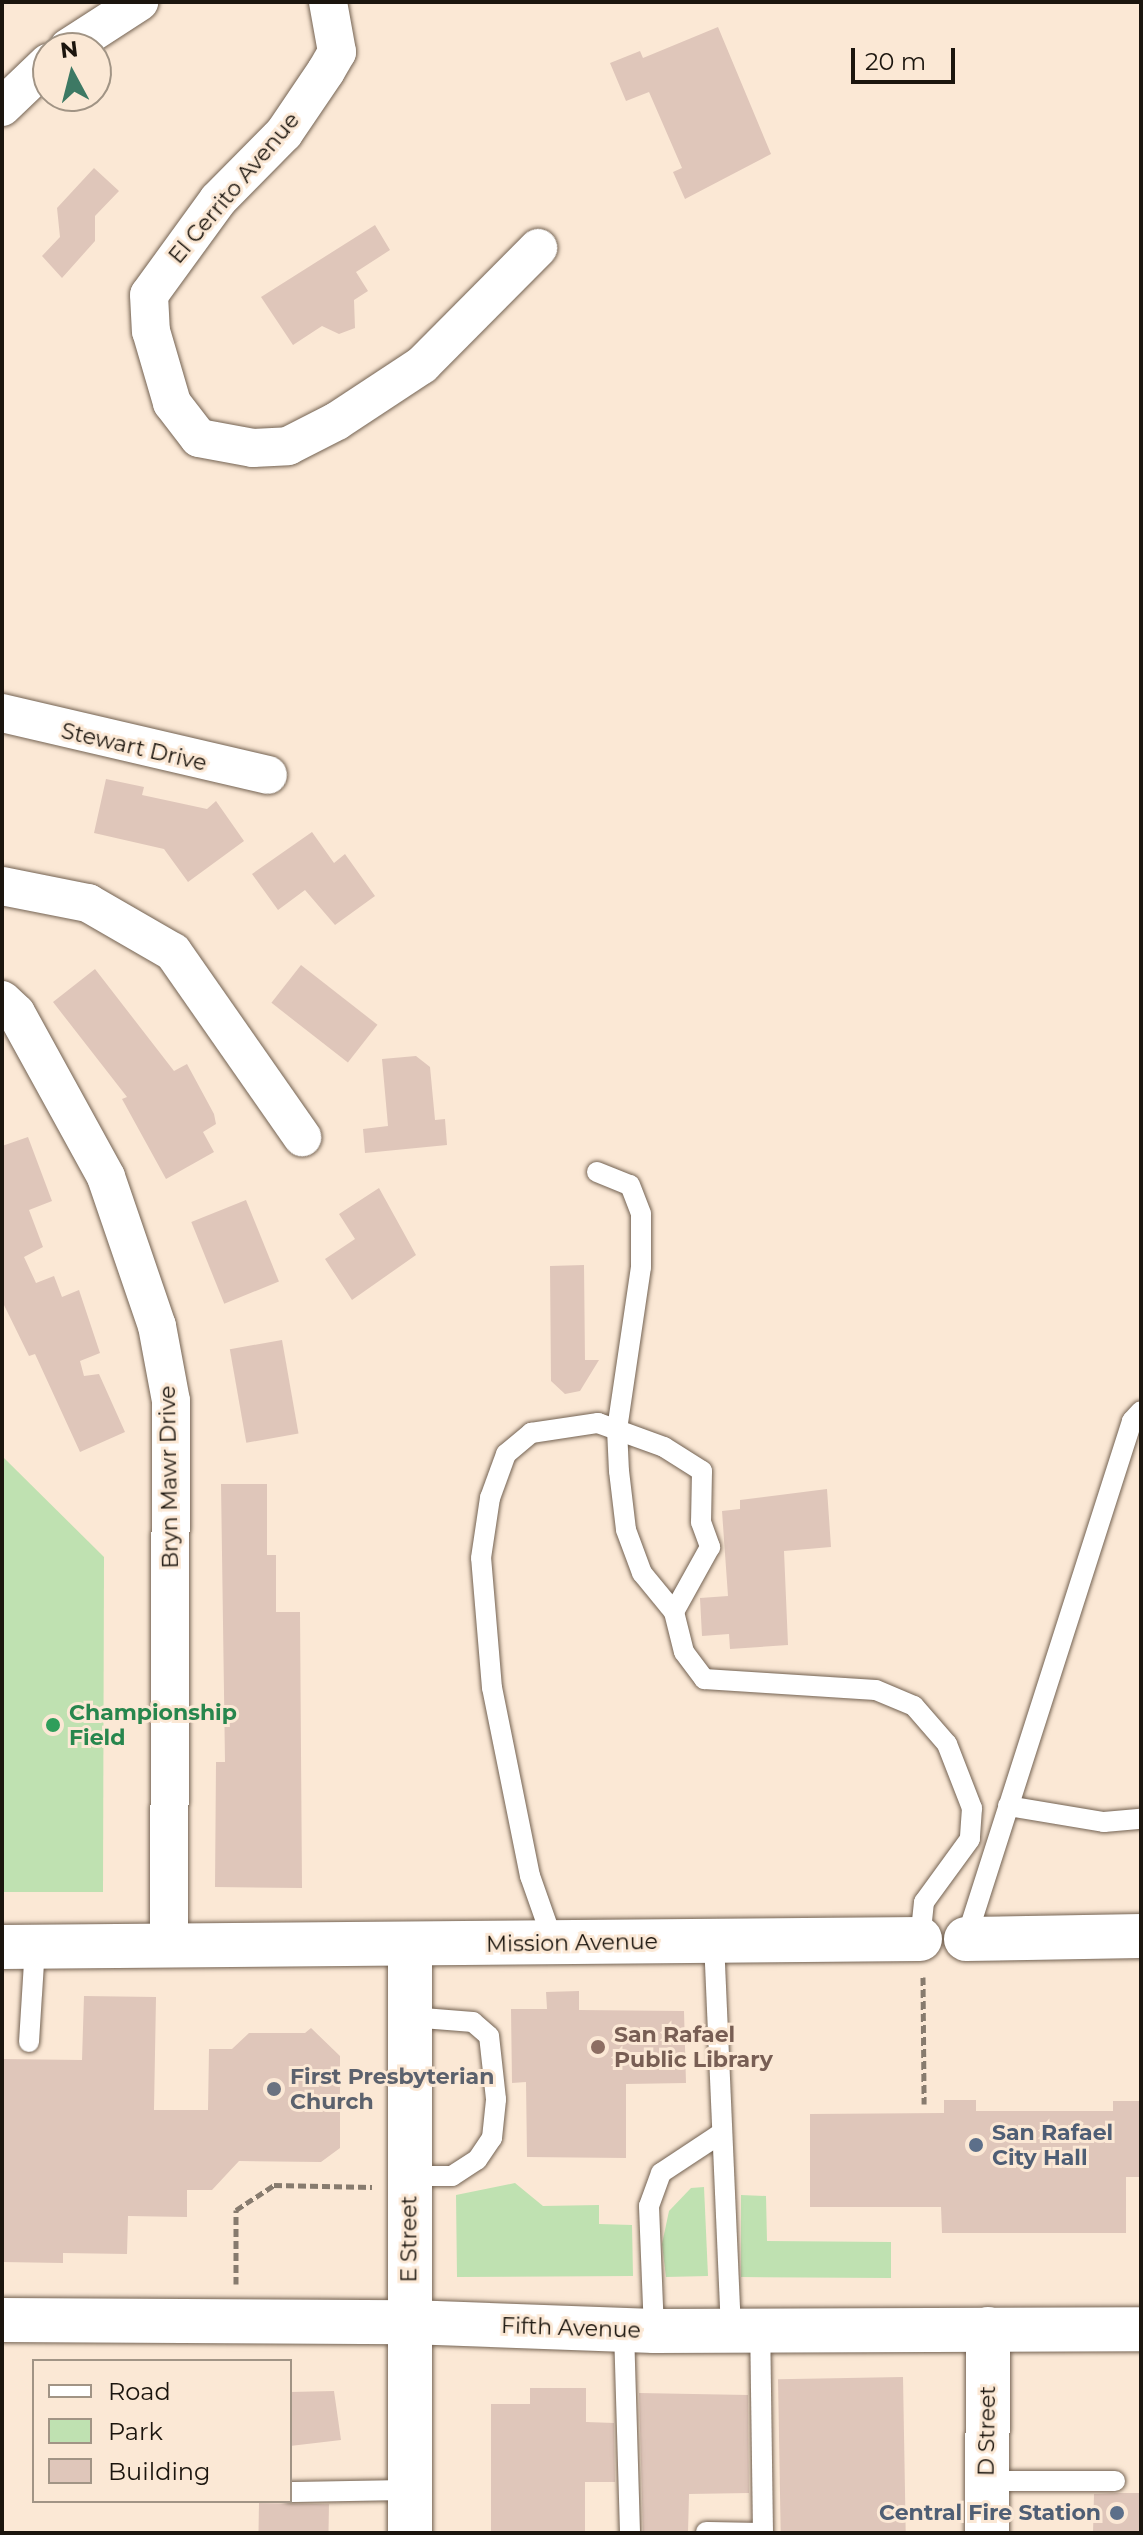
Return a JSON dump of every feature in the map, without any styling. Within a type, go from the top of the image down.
[{"type":"street","points":[[93,32],[139,2]]},
{"type":"street","name":"El Cerrito Avenue","points":[[328,2],[337,52],[326,71],[284,133],[218,200],[149,295],[151,331],[172,403],[199,438],[253,448],[288,446],[337,421],[422,365],[538,248]]},
{"type":"street","points":[[2,107],[32,78]]},
{"type":"street","name":"Stewart Drive","points":[[2,713],[268,775]]},
{"type":"street","points":[[2,886],[88,903],[173,952],[302,1137]]},
{"type":"street","name":"Bryn Mawr Drive","points":[[2,1000],[16,1013],[106,1177],[157,1326],[171,1401],[169,1945]]},
{"type":"street","name":"Mission Avenue","points":[[18,1947],[714,1941],[922,1957],[966,1939],[1141,1936]]},
{"type":"street","name":"E Street","points":[[410,1945],[410,2533]]},
{"type":"street","name":"Fifth Avenue","points":[[2,2320],[409,2322],[639,2331],[1141,2329]]},
{"type":"street","name":"D Street","points":[[987,2533],[988,2329]]},
{"type":"lane","points":[[597,1172],[630,1185],[641,1214],[641,1267],[617,1429],[626,1530],[642,1573],[674,1612],[684,1652],[704,1679],[876,1690],[914,1706],[935,1725],[972,1808],[970,1839],[924,1902],[922,1957]]},
{"type":"lane","points":[[966,1939],[1132,1421],[1141,1411]]},
{"type":"lane","points":[[554,1944],[530,1876],[492,1688],[481,1614],[481,1558],[490,1498],[516,1445],[531,1433],[578,1424],[617,1429],[688,1458],[702,1471],[701,1522],[710,1547],[674,1612]]},
{"type":"lane","points":[[1008,1806],[1104,1822],[1141,1819]]},
{"type":"lane","points":[[706,2532],[763,2533],[745,2330],[720,2134],[714,1941]]},
{"type":"lane","points":[[18,1947],[29,2042]]},
{"type":"lane","points":[[409,2182],[452,2176],[477,2160],[492,2138],[496,2099],[489,2036],[473,2022],[410,2017]]},
{"type":"lane","points":[[630,2533],[639,2331],[649,2206],[661,2173],[720,2134]]},
{"type":"lane","points":[[986,2481],[1115,2481]]},
{"type":"lane","points":[[292,2492],[409,2490]]},
{"type":"path","points":[[922,1957],[924,2104]]},
{"type":"path","points":[[236,2321],[236,2210],[274,2185],[409,2182]]},
{"type":"green space","name":"Championship Field","points":[[2,1456],[104,1557],[103,1892],[2,1892]]},
{"type":"green space","points":[[515,2183],[543,2206],[599,2205],[599,2224],[632,2225],[633,2276],[457,2277],[456,2195]]},
{"type":"green space","points":[[704,2187],[708,2276],[666,2277],[662,2244],[669,2211],[691,2188]]},
{"type":"green space","points":[[741,2195],[766,2196],[767,2241],[891,2242],[891,2278],[741,2277]]},
{"type":"building","points":[[718,27],[771,154],[685,199],[673,172],[682,168],[649,92],[626,101],[610,63],[640,51],[643,58]]},
{"type":"building","points":[[94,168],[119,191],[95,216],[95,241],[62,278],[42,256],[60,237],[57,208]]},
{"type":"building","points":[[375,225],[390,250],[356,272],[368,291],[354,300],[355,328],[339,334],[322,326],[293,345],[261,297]]},
{"type":"building","points":[[106,779],[144,787],[142,795],[207,809],[216,801],[244,841],[188,882],[164,849],[94,833]]},
{"type":"building","points":[[312,832],[334,863],[345,854],[375,896],[335,925],[305,890],[278,910],[252,874]]},
{"type":"building","points":[[301,965],[377,1025],[348,1063],[271,1003]]},
{"type":"building","points":[[95,969],[174,1071],[187,1064],[214,1114],[216,1124],[203,1132],[214,1152],[166,1179],[122,1099],[127,1097],[53,1002]]},
{"type":"building","points":[[416,1056],[430,1067],[435,1120],[445,1119],[447,1145],[365,1153],[363,1129],[388,1126],[382,1059]]},
{"type":"building","points":[[28,1137],[52,1201],[29,1210],[43,1247],[24,1257],[36,1283],[54,1276],[62,1297],[79,1290],[100,1353],[80,1361],[84,1376],[99,1374],[125,1432],[80,1452],[35,1354],[29,1356],[2,1301],[2,1146]]},
{"type":"building","points":[[379,1188],[416,1255],[352,1300],[325,1259],[355,1239],[339,1214]]},
{"type":"building","points":[[246,1200],[279,1282],[224,1304],[191,1222]]},
{"type":"building","points":[[584,1265],[585,1360],[599,1360],[580,1391],[565,1394],[551,1381],[550,1266]]},
{"type":"building","points":[[282,1340],[298,1434],[246,1443],[230,1349]]},
{"type":"building","points":[[221,1484],[267,1484],[267,1555],[276,1555],[276,1612],[300,1612],[302,1888],[215,1887],[216,1762],[225,1762]]},
{"type":"building","points":[[827,1489],[831,1547],[784,1551],[788,1645],[730,1649],[729,1634],[702,1636],[700,1598],[728,1596],[722,1511],[740,1509],[740,1500]]},
{"type":"building","name":"San Rafael Public Library","points":[[579,1991],[579,2010],[684,2011],[686,2083],[626,2084],[626,2158],[527,2157],[526,2082],[512,2083],[511,2009],[547,2009],[546,1992]]},
{"type":"building","points":[[84,1996],[156,1997],[154,2110],[208,2110],[209,2049],[232,2049],[249,2033],[305,2033],[311,2028],[340,2056],[340,2148],[321,2162],[239,2161],[212,2190],[187,2190],[187,2217],[128,2216],[127,2254],[63,2253],[63,2263],[2,2262],[2,2059],[82,2060]]},
{"type":"building","name":"San Rafael City Hall","points":[[944,2100],[976,2100],[976,2111],[1113,2111],[1113,2101],[1141,2101],[1141,2177],[1126,2177],[1126,2233],[942,2233],[941,2207],[810,2207],[810,2114],[944,2113]]},
{"type":"building","points":[[903,2377],[906,2533],[781,2533],[778,2379]]},
{"type":"building","points":[[530,2388],[586,2388],[586,2422],[614,2423],[615,2482],[585,2482],[585,2533],[491,2533],[491,2404],[530,2404]]},
{"type":"building","points":[[334,2391],[341,2440],[292,2446],[292,2392]]},
{"type":"building","points":[[639,2393],[748,2395],[749,2493],[689,2494],[688,2533],[643,2533]]},
{"type":"building","name":"Central Fire Station","points":[[1141,2493],[1141,2533],[1093,2533],[1094,2494]]},
{"type":"building","points":[[259,2503],[329,2504],[328,2533],[258,2533]]},
{"type":"place","name":"Championship Field","points":[[53,1725]]},
{"type":"place","name":"San Rafael Public Library","points":[[598,2047]]},
{"type":"place","name":"First Presbyterian Church","points":[[274,2089]]},
{"type":"place","name":"San Rafael City Hall","points":[[976,2145]]},
{"type":"place","name":"Central Fire Station","points":[[1117,2513]]}]
